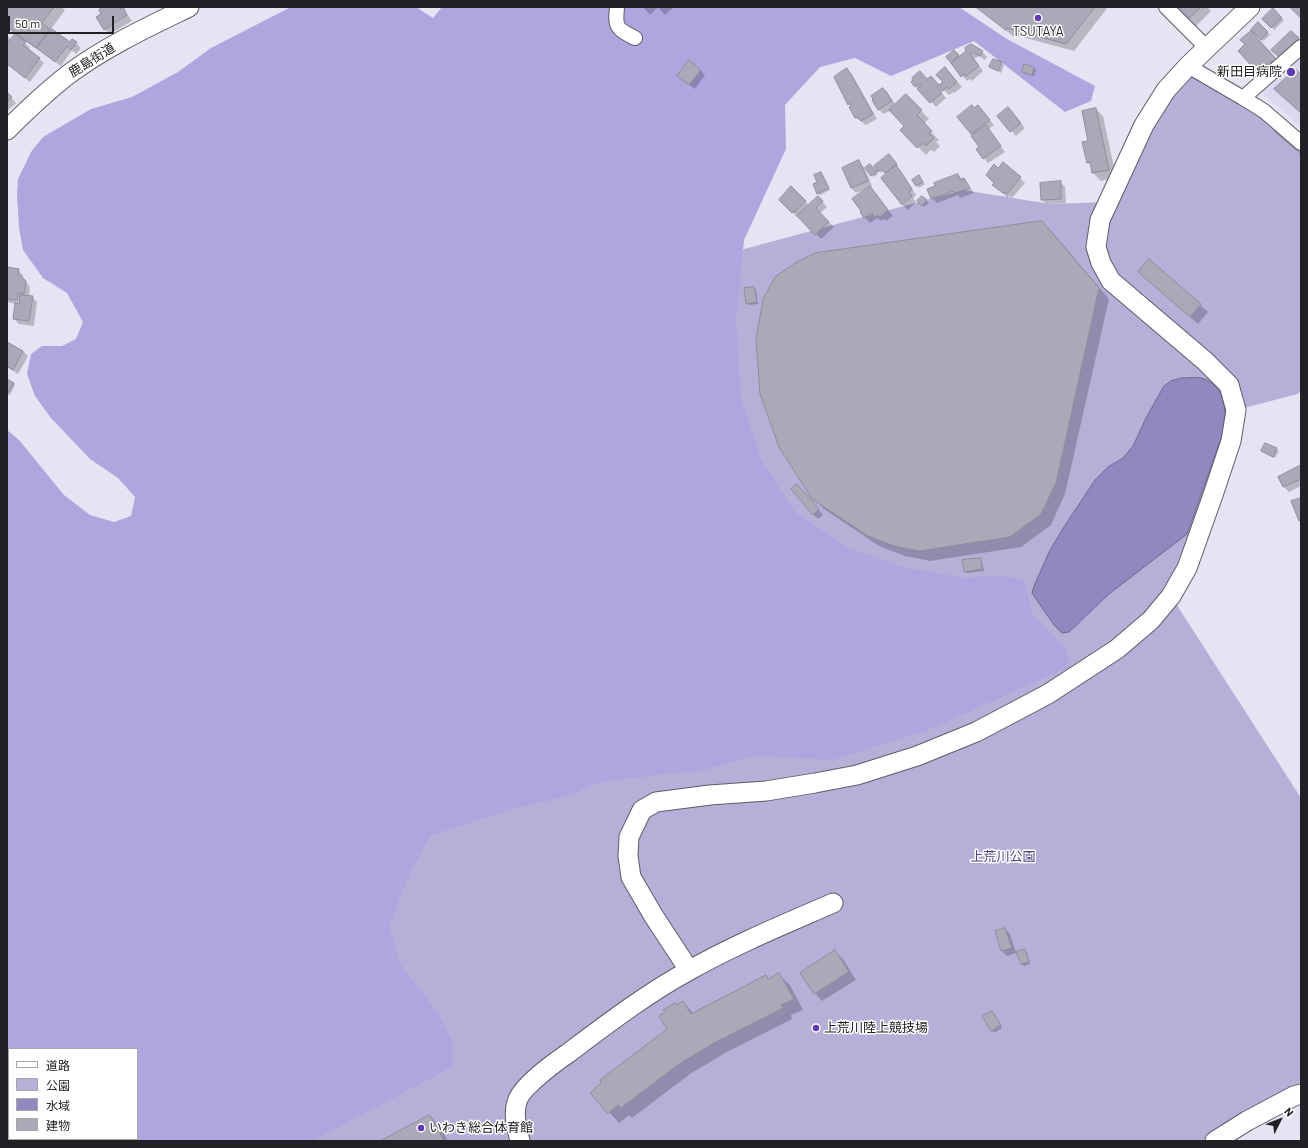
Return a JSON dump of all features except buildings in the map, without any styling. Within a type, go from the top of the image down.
[{"type":"street","name":"鹿島街道","points":[[7,130],[38,100],[69,74],[101,53],[189,7]]},
{"type":"street","points":[[616,7],[616,26],[623,32],[635,38]]},
{"type":"street","points":[[1166,7],[1206,48]]},
{"type":"street","points":[[689,970],[653,915],[631,877],[628,856],[629,837],[642,810],[656,802],[661,801],[710,795],[766,791],[857,775],[917,756],[976,732],[1048,694],[1117,649],[1151,620],[1174,591],[1187,568],[1231,442],[1236,410],[1229,385],[1204,361],[1111,281],[1101,263],[1096,247],[1100,220],[1144,125],[1166,90],[1206,48],[1250,7]]},
{"type":"street","points":[[1243,98],[1301,47]]},
{"type":"street","points":[[1188,66],[1264,111],[1301,143]]},
{"type":"street","points":[[520,1141],[516,1122],[517,1101],[527,1086],[546,1070],[624,1011],[689,970],[718,955],[833,903]]},
{"type":"street","points":[[1215,1141],[1247,1121],[1294,1096],[1301,1094]]},
{"type":"shaded area","points":[[291,7],[416,7],[433,18],[442,7],[959,7],[1007,39],[1095,86],[1091,101],[1065,112],[974,41],[891,76],[855,58],[820,67],[785,105],[786,149],[744,240],[736,320],[741,398],[761,460],[795,512],[847,547],[904,567],[963,578],[1001,575],[1024,580],[1033,615],[1067,650],[1069,667],[926,731],[833,760],[755,756],[697,772],[665,774],[597,783],[572,795],[514,809],[431,835],[410,873],[389,926],[400,964],[439,1014],[453,1043],[452,1067],[312,1141],[7,1141],[7,430],[19,440],[64,495],[90,515],[114,522],[131,516],[135,497],[118,478],[90,459],[51,418],[35,396],[27,374],[31,354],[42,346],[62,346],[76,339],[83,322],[67,293],[43,278],[23,250],[19,228],[17,194],[18,179],[31,152],[43,137],[91,109],[132,97],[178,72],[211,48]]},
{"type":"shaded area","name":"新田目病院","points":[[1301,54],[1301,127],[1260,91]]},
{"type":"green space","name":"上荒川公園","points":[[1188,66],[1301,143],[1301,390],[1298,394],[1236,410],[1171,596],[1301,798],[1301,1094],[1215,1141],[264,1141],[289,645],[770,524],[706,427],[722,255],[963,190],[1050,204],[1108,202]]},
{"type":"water","points":[[1182,378],[1201,378],[1213,384],[1217,388],[1223,400],[1225,414],[1225,427],[1187,534],[1109,594],[1069,632],[1062,633],[1054,625],[1032,593],[1050,550],[1095,480],[1108,467],[1123,458],[1133,446],[1146,418],[1164,386],[1171,381]]},
{"type":"place","name":"TSUTAYA","points":[[1038,18]]},
{"type":"place","name":"新田目病院","points":[[1291,72]]},
{"type":"place","name":"上荒川陸上競技場","points":[[816,1028]]},
{"type":"place","name":"いわき総合体育館","points":[[421,1128]]}]
